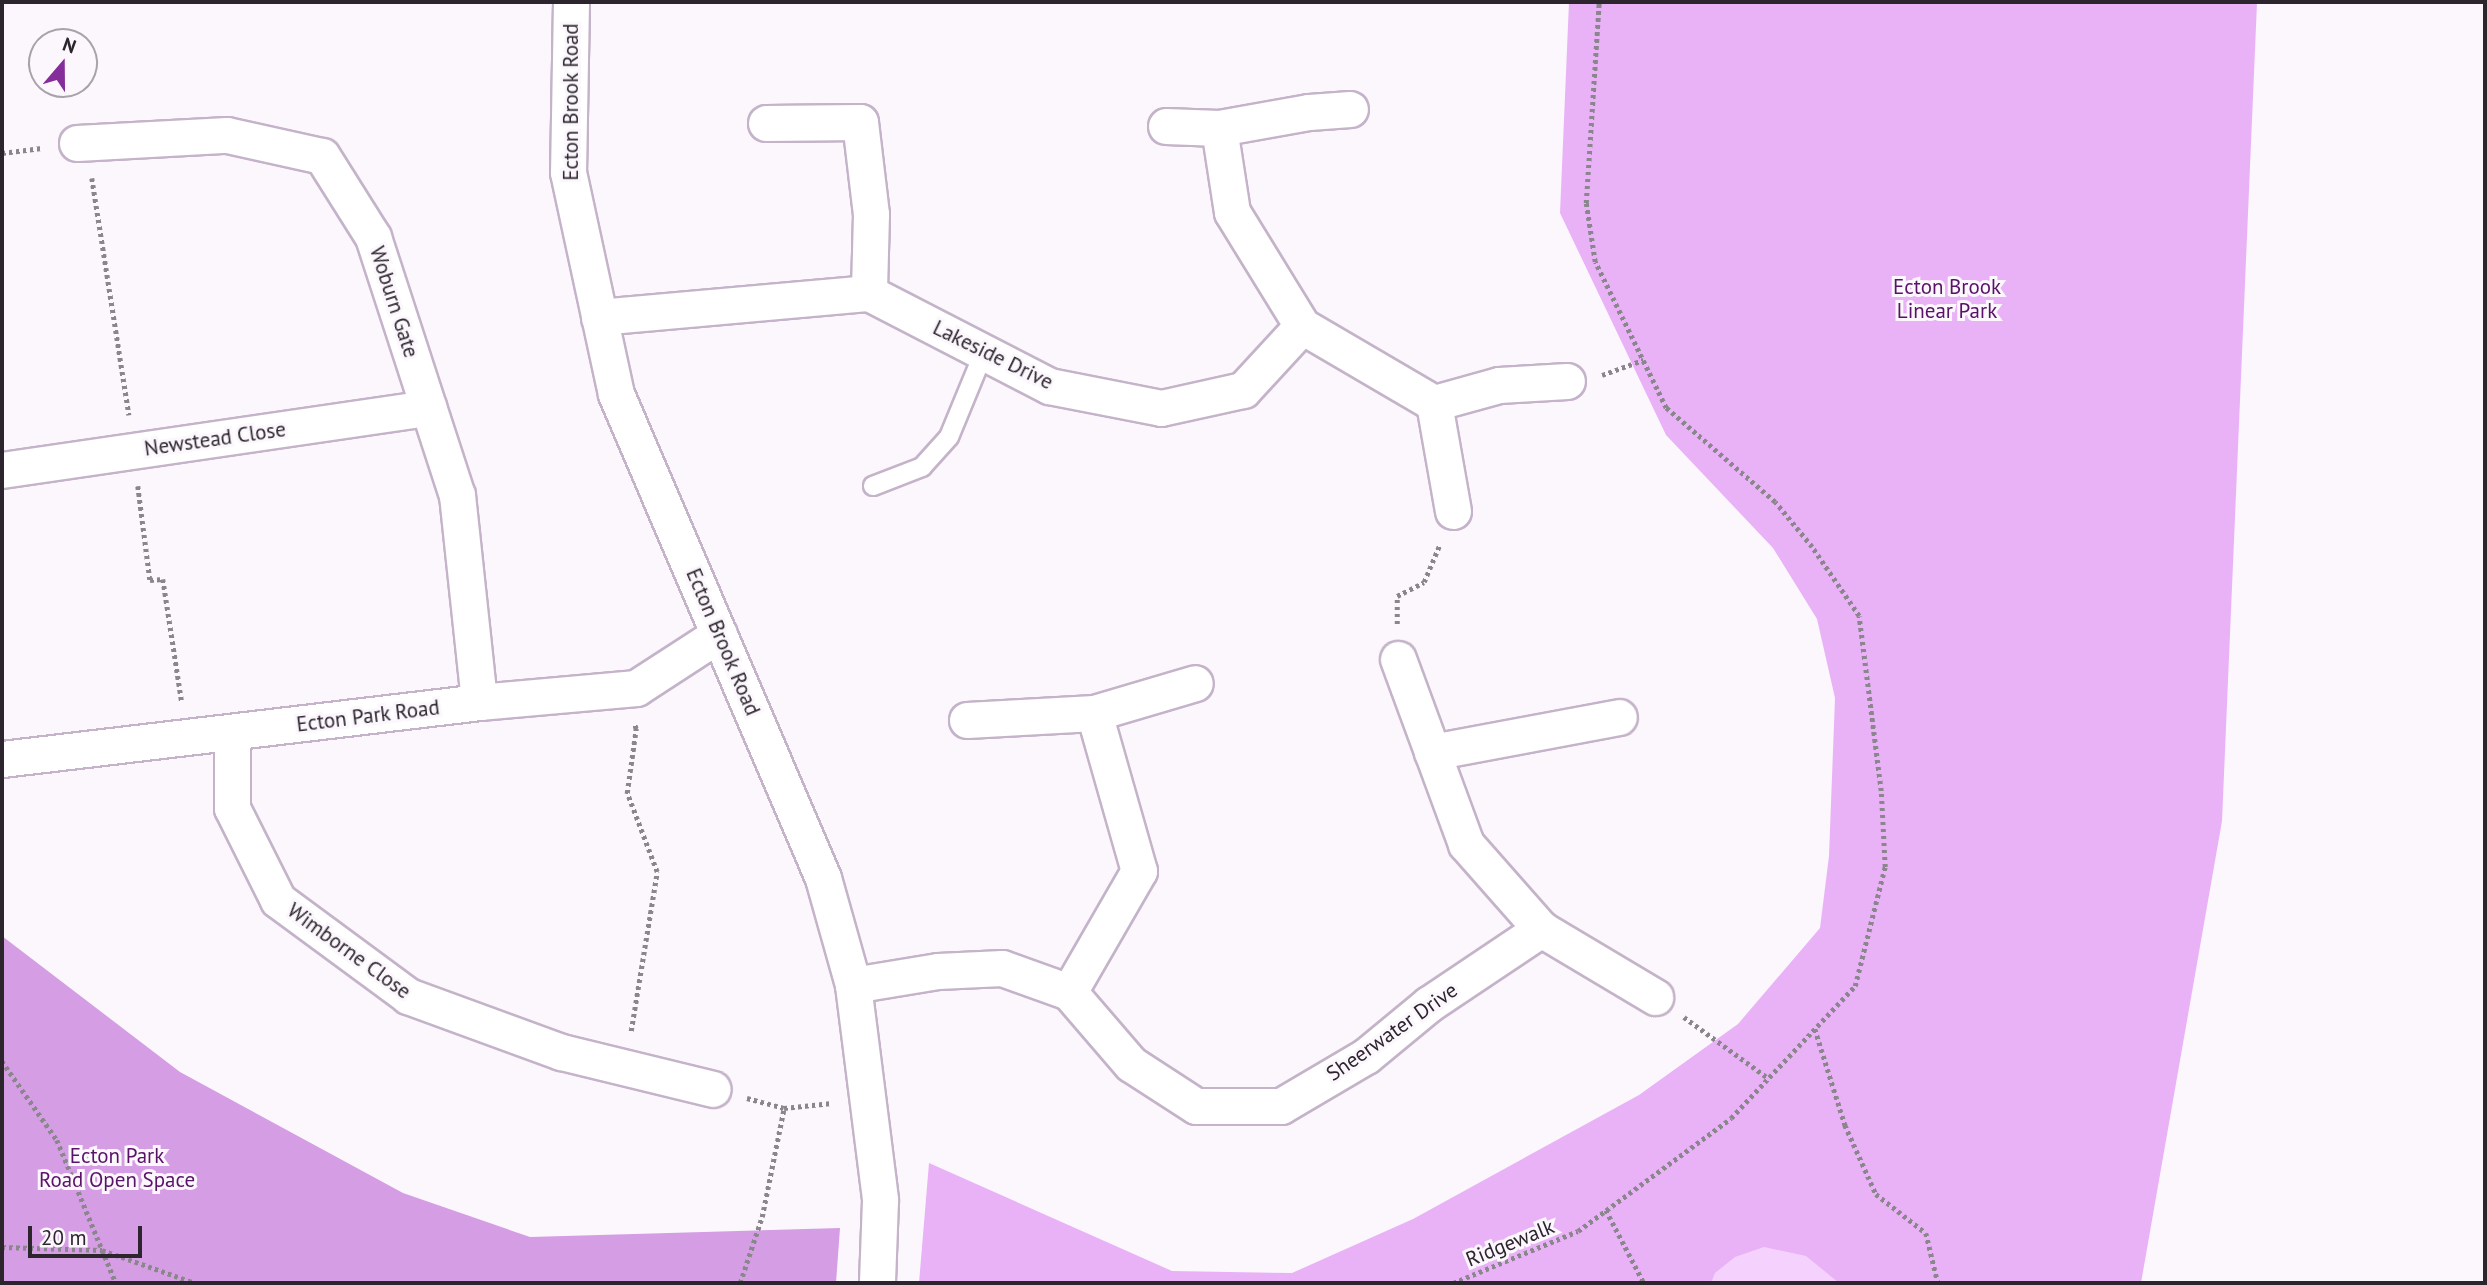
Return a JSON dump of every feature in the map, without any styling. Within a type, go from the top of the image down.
[{"type":"street","name":"Ecton Brook Road","points":[[571,2],[568,172],[616,394],[823,878],[853,985],[880,1200],[877,1283]]},
{"type":"street","points":[[1166,126],[1219,128],[1309,112],[1350,108]]},
{"type":"street","points":[[599,317],[869,293],[871,214],[860,122],[766,123]]},
{"type":"street","points":[[1219,128],[1232,212],[1302,327],[1434,403],[1499,385],[1567,381]]},
{"type":"street","name":"Woburn Gate","points":[[82,143],[227,135],[322,156],[373,237],[457,495],[480,702]]},
{"type":"street","name":"Lakeside Drive","points":[[869,293],[1049,386],[1161,408],[1243,390],[1302,327]]},
{"type":"street","points":[[1434,403],[1453,511]]},
{"type":"street","name":"Newstead Close","points":[[2,470],[429,408]]},
{"type":"street","name":"Ecton Park Road","points":[[2,759],[480,702],[636,688],[719,634]]},
{"type":"street","points":[[1398,659],[1466,844],[1541,929],[1655,997]]},
{"type":"street","points":[[967,720],[1094,713],[1195,683]]},
{"type":"street","points":[[1069,992],[1139,871],[1094,713]]},
{"type":"street","points":[[1432,752],[1619,717]]},
{"type":"street","name":"Wimborne Close","points":[[232,732],[232,808],[278,900],[408,996],[561,1052],[713,1090]]},
{"type":"street","name":"Sheerwater Drive","points":[[853,985],[938,971],[1002,968],[1069,992],[1132,1064],[1196,1106],[1281,1106],[1366,1056],[1429,1004],[1541,929]]},
{"type":"lane","points":[[873,486],[922,467],[949,437],[984,352]]},
{"type":"path","name":"Ridgewalk","points":[[1453,1283],[1578,1231],[1731,1118],[1855,986],[1885,867],[1881,791],[1859,617],[1812,547],[1775,502],[1666,408],[1595,262],[1586,203],[1599,2]]},
{"type":"path","points":[[82,143],[134,451],[150,580],[163,579],[187,737]]},
{"type":"path","points":[[1398,659],[1397,596],[1424,582],[1453,511]]},
{"type":"path","points":[[621,690],[636,729],[627,793],[657,872],[625,1068]]},
{"type":"path","points":[[1655,997],[1768,1078]]},
{"type":"path","points":[[1815,1028],[1845,1125],[1876,1194],[1926,1233],[1938,1283]]},
{"type":"path","points":[[2,1061],[57,1140],[116,1283]]},
{"type":"path","points":[[713,1090],[784,1108],[868,1100]]},
{"type":"path","points":[[740,1283],[762,1217],[784,1108]]},
{"type":"path","points":[[1606,1210],[1644,1283]]},
{"type":"path","points":[[2,1247],[102,1250],[195,1283]]},
{"type":"green space","name":"Ecton Brook Linear Park","points":[[1569,2],[2257,3],[2222,821],[2141,1283],[919,1283],[929,1163],[1172,1271],[1292,1273],[1413,1219],[1639,1095],[1738,1024],[1820,928],[1829,856],[1835,698],[1817,619],[1773,548],[1666,435],[1560,213]]},
{"type":"green space","name":"Ecton Park Road Open Space","points":[[2,936],[180,1072],[403,1193],[530,1237],[840,1228],[836,1283],[2,1283]]},
{"type":"shaded area","points":[[1764,1247],[1806,1256],[1839,1283],[1711,1283],[1715,1273],[1735,1257]]}]
